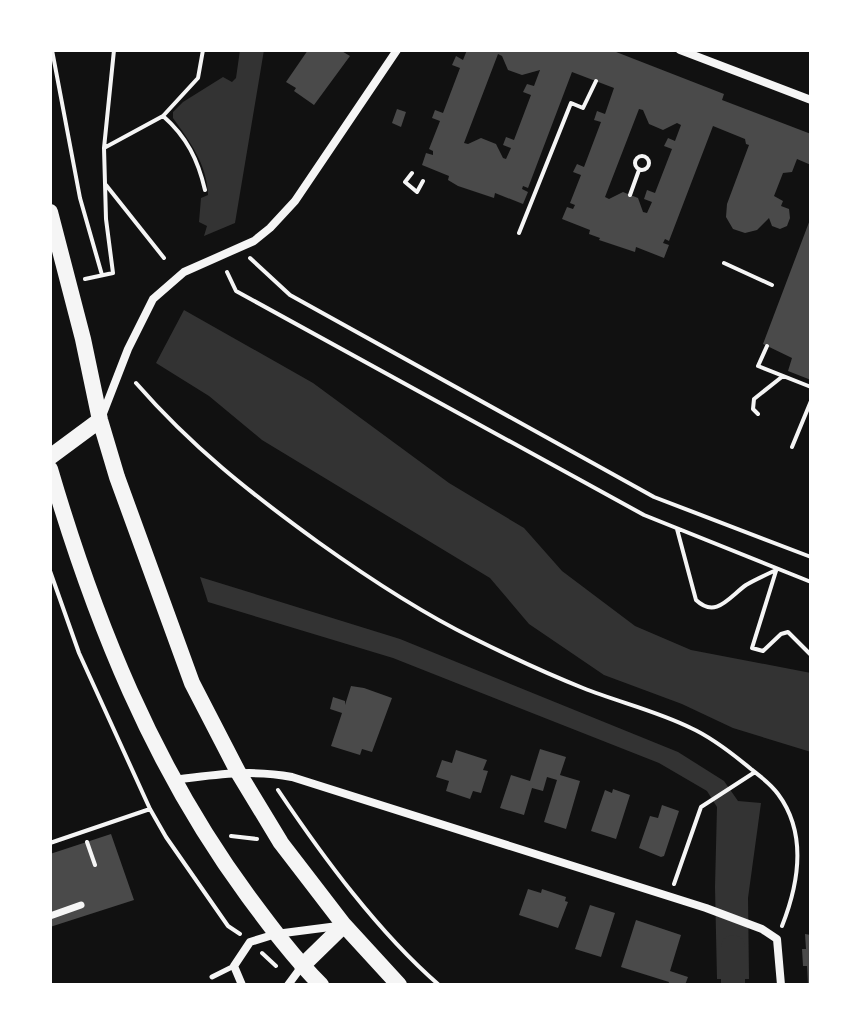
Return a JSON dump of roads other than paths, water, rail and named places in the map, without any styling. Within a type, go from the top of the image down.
[{"type":"main road","points":[[50,212],[83,339],[100,420],[117,477],[192,683],[238,772],[281,843],[344,925],[399,985]]},
{"type":"main road","points":[[50,457],[100,420]]},
{"type":"main road","points":[[50,469],[101,627],[172,781],[204,835],[276,934],[321,985]]},
{"type":"main road","points":[[302,966],[344,925]]},
{"type":"street","points":[[100,420],[153,299],[184,272],[242,247],[270,228],[295,201],[397,50]]},
{"type":"street","points":[[680,50],[811,100]]},
{"type":"street","points":[[172,781],[238,772],[266,772],[306,781],[706,908],[762,929],[777,939],[781,985]]},
{"type":"street","points":[[50,916],[81,905]]},
{"type":"street","points":[[242,985],[234,966],[250,942],[276,934],[344,925]]},
{"type":"street","points":[[289,982],[302,966]]},
{"type":"lane","points":[[212,977],[234,966]]},
{"type":"waterway","points":[[733,947],[733,985]]}]
